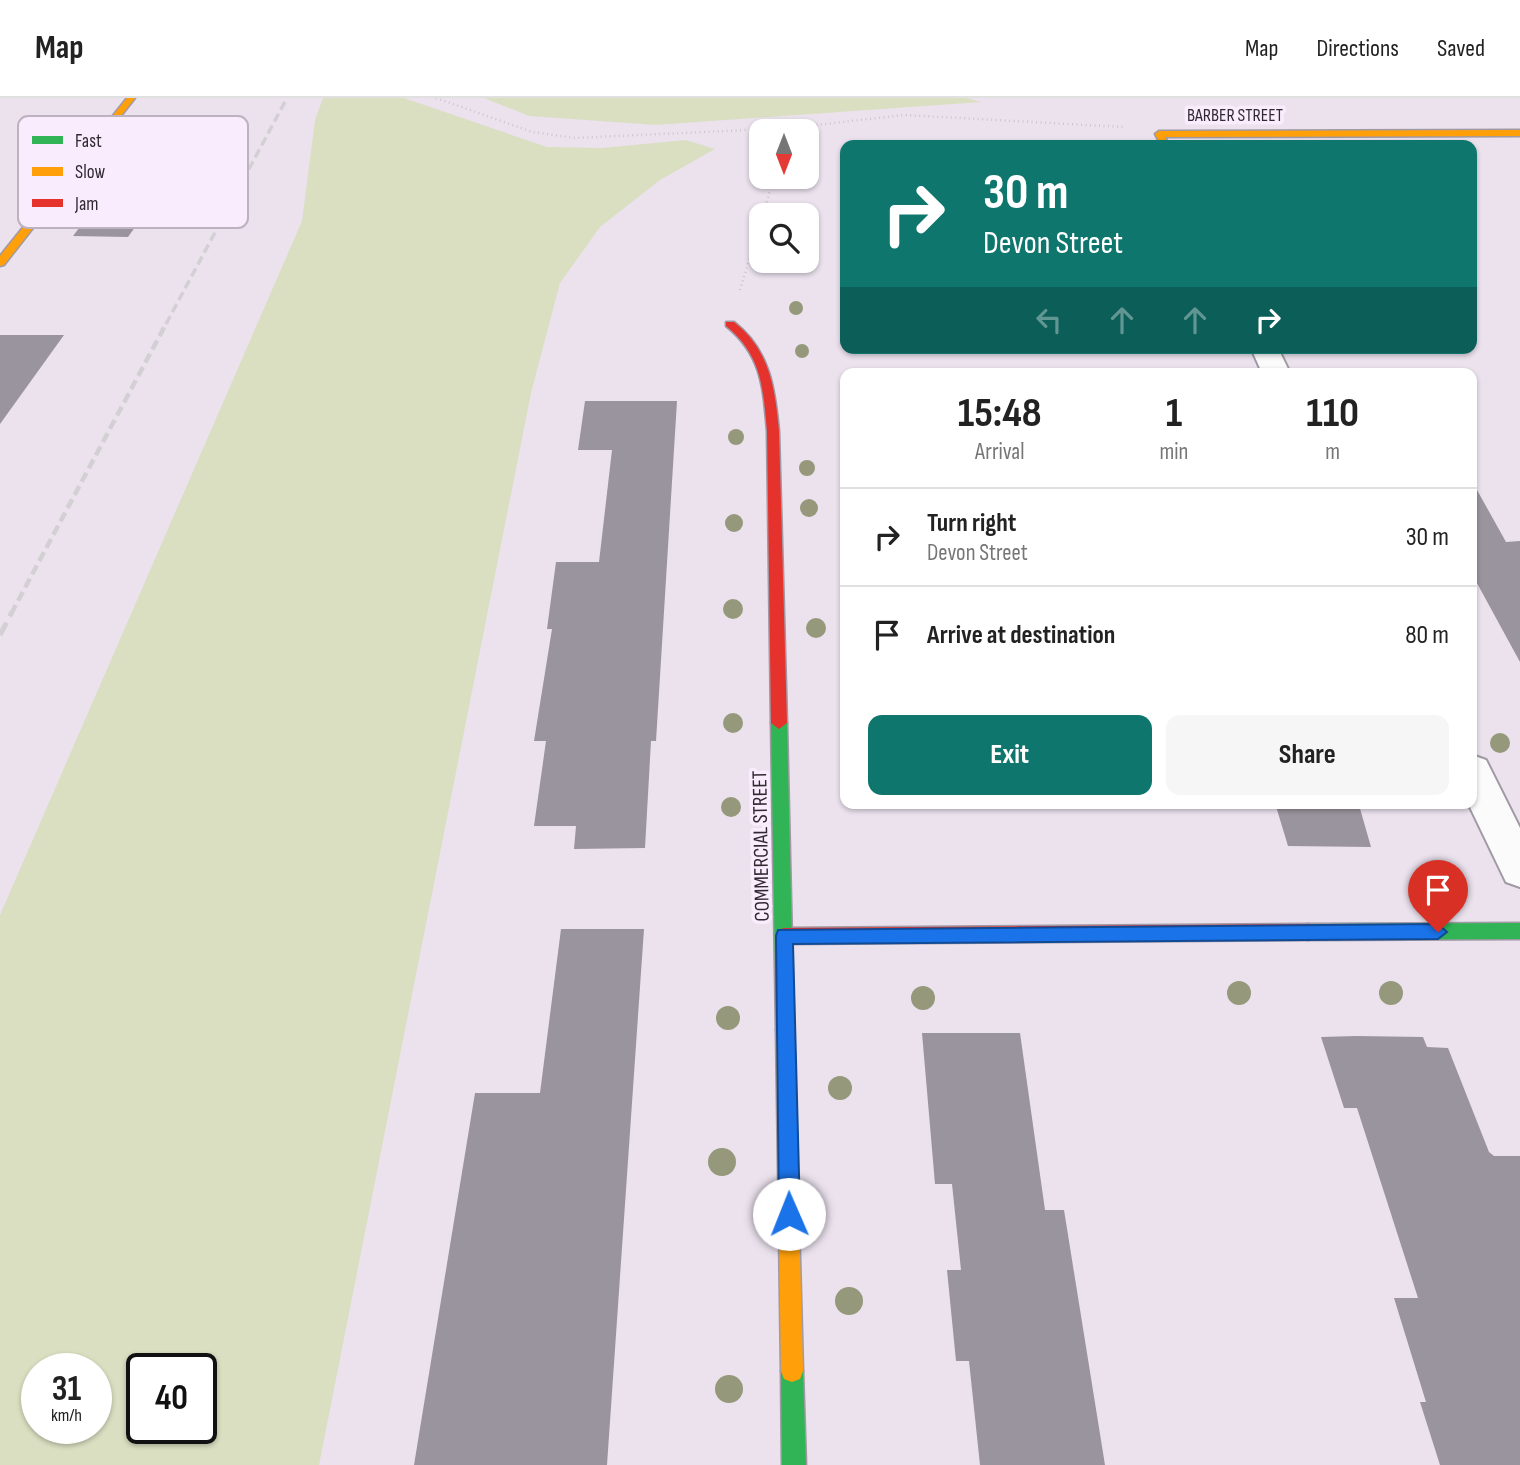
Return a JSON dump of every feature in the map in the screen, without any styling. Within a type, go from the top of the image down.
[{"type":"street","points":[[117,116],[131,98]]},
{"type":"street","name":"BARBER STREET","points":[[1162,140],[1520,133]]},
{"type":"street","points":[[0,263],[28,228]]},
{"type":"street","name":"COMMERCIAL STREET","points":[[730,324],[749,338],[762,365],[770,396],[773,431],[794,1465]]},
{"type":"street","points":[[1477,781],[1520,869]]},
{"type":"street","points":[[784,936],[1520,931]]},
{"type":"path","points":[[436,98],[532,132],[575,138],[749,131]]},
{"type":"path","points":[[819,125],[904,115],[1090,124],[1162,140]]},
{"type":"path","points":[[730,324],[749,261]]},
{"type":"green space","points":[[323,98],[404,98],[547,147],[602,148],[686,140],[715,149],[660,180],[600,227],[560,283],[531,393],[319,1465],[0,1465],[0,915],[302,221],[315,120]]},
{"type":"green space","points":[[484,98],[966,98],[981,102],[656,125],[529,116]]},
{"type":"building","points":[[79,228],[134,228],[128,237],[73,236]]},
{"type":"building","points":[[0,335],[64,335],[0,424]]},
{"type":"building","points":[[585,401],[677,401],[656,741],[651,741],[645,848],[574,849],[576,826],[534,826],[546,741],[534,741],[552,629],[547,629],[556,562],[599,562],[612,450],[578,450]]},
{"type":"building","points":[[1477,490],[1506,542],[1520,541],[1520,662],[1477,583]]},
{"type":"building","points":[[1277,809],[1360,809],[1371,847],[1288,846]]},
{"type":"building","points":[[561,929],[644,929],[607,1465],[414,1465],[475,1093],[540,1093]]},
{"type":"building","points":[[922,1033],[1020,1033],[1045,1210],[1064,1210],[1105,1465],[980,1465],[969,1361],[956,1361],[947,1270],[961,1270],[952,1184],[935,1184]]},
{"type":"building","points":[[1321,1037],[1423,1037],[1427,1047],[1448,1048],[1489,1152],[1494,1156],[1520,1156],[1520,1465],[1440,1465],[1420,1402],[1426,1402],[1394,1298],[1418,1298],[1357,1108],[1344,1108]]},
{"type":"railway","points":[[248,171],[287,98]]},
{"type":"railway","points":[[166,324],[217,228]]},
{"type":"railway","points":[[11,614],[167,322]]},
{"type":"railway","points":[[0,635],[12,612]]},
{"type":"traffic: fast","points":[[779,723],[785,1030]]},
{"type":"traffic: fast","points":[[1308,932],[1520,931]]},
{"type":"traffic: fast","points":[[792,1371],[794,1465]]},
{"type":"traffic: slow","points":[[117,116],[131,98]]},
{"type":"traffic: slow","points":[[1162,140],[1159,134],[1520,133]]},
{"type":"traffic: slow","points":[[0,263],[28,228]]},
{"type":"traffic: slow","points":[[785,1030],[792,1371]]},
{"type":"traffic: jam","points":[[730,324],[743,334],[759,358],[770,400],[773,431],[779,723]]},
{"type":"traffic: jam","points":[[784,936],[1308,932]]},
{"type":"route","points":[[789,1214],[784,936],[1438,932]]}]
